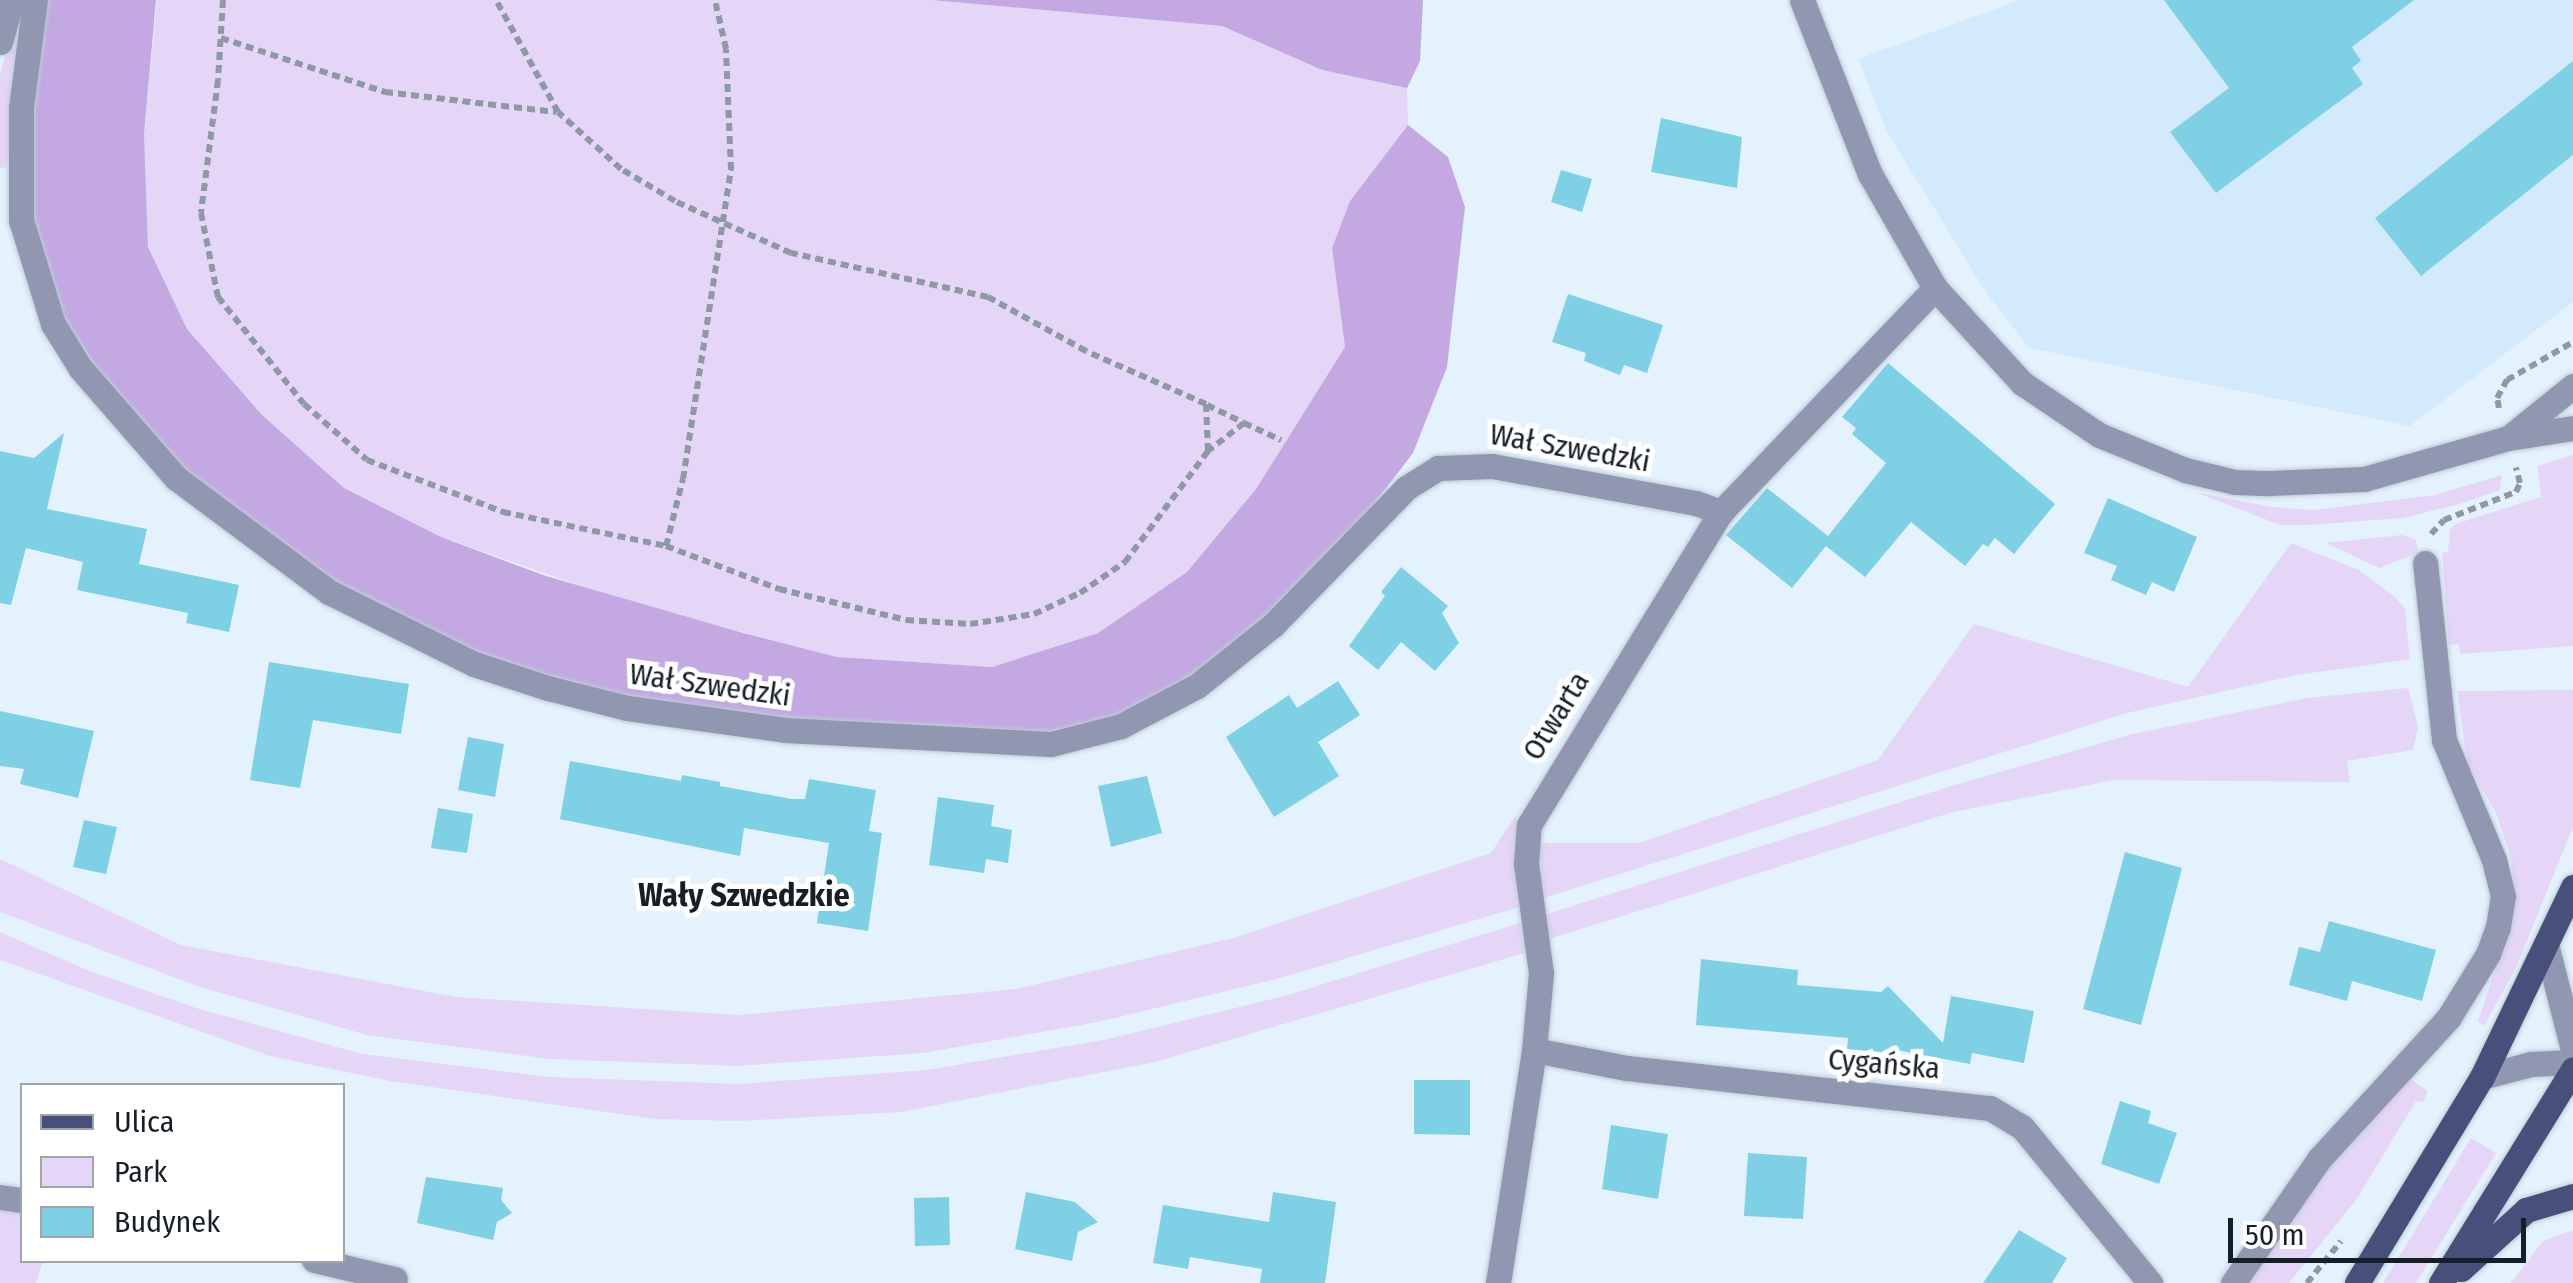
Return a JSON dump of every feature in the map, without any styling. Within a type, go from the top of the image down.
[{"type":"main road","points":[[2357,1283],[2482,1077],[2573,887]]},
{"type":"main road","points":[[2444,1283],[2573,1065]]},
{"type":"main road","points":[[2444,1283],[2526,1210],[2573,1196]]},
{"type":"street","points":[[0,42],[12,0]]},
{"type":"street","name":"Wał Szwedzki","points":[[35,0],[21,108],[21,220],[53,324],[81,368],[176,478],[329,592],[474,664],[548,688],[627,708],[786,730],[1051,744],[1121,726],[1196,686],[1273,625],[1406,488],[1438,468],[1492,466],[1696,503],[1721,512]]},
{"type":"street","points":[[1802,0],[1870,174],[1935,288],[1976,338],[2047,402],[2099,435],[2185,470],[2235,482],[2364,478],[2508,438],[2573,428]]},
{"type":"street","name":"Otwarta","points":[[1498,1283],[1534,1050],[1541,973],[1526,864],[1530,826],[1721,512],[1935,288]]},
{"type":"street","points":[[2508,438],[2573,386]]},
{"type":"street","points":[[2233,1283],[2320,1158],[2449,1017],[2488,954],[2498,927],[2502,896],[2494,860],[2444,740],[2426,564]]},
{"type":"street","points":[[2547,948],[2573,1050]]},
{"type":"street","name":"Cygańska","points":[[1534,1050],[1646,1070],[1990,1108],[2022,1127],[2150,1283]]},
{"type":"street","points":[[2482,1077],[2531,1064],[2573,1065]]},
{"type":"street","points":[[327,1263],[395,1279]]},
{"type":"path","points":[[223,0],[200,212],[218,297],[304,404],[367,460],[390,473],[503,512],[666,546],[780,589],[906,620],[970,624],[1034,614],[1080,593],[1126,562],[1208,451],[1244,423]]},
{"type":"path","points":[[496,0],[558,112],[621,169],[725,224],[791,253],[988,297],[1086,352],[1282,440]]},
{"type":"path","points":[[666,546],[683,480],[732,170],[726,49],[716,0]]},
{"type":"path","points":[[221,38],[385,92],[558,112]]},
{"type":"path","points":[[2499,407],[2499,390],[2506,380],[2573,342]]},
{"type":"path","points":[[1206,404],[1208,451]]},
{"type":"path","points":[[2426,564],[2432,552],[2433,528],[2516,492],[2520,483],[2516,470]]},
{"type":"shaded area","points":[[41,0],[156,0],[144,134],[148,247],[187,329],[262,415],[344,488],[441,537],[546,576],[743,633],[837,657],[992,667],[1098,633],[1187,572],[1256,489],[1345,347],[1332,248],[1350,201],[1408,125],[1448,157],[1465,207],[1447,367],[1413,453],[1357,526],[1297,591],[1188,679],[1127,712],[1075,729],[1039,733],[858,727],[649,702],[496,661],[332,583],[247,522],[174,461],[107,384],[62,315],[33,226],[25,161]]},
{"type":"shaded area","points":[[931,0],[1423,0],[1420,61],[1407,88],[1322,70],[1222,26]]},
{"type":"shaded area","points":[[2020,0],[2573,0],[2573,302],[2410,426],[2029,348],[1985,291],[1886,130],[1858,59]]},
{"type":"green space","points":[[157,0],[931,0],[1222,26],[1322,70],[1407,88],[1408,125],[1350,201],[1332,248],[1345,347],[1256,489],[1187,572],[1098,633],[992,667],[837,657],[630,603],[441,537],[344,488],[262,415],[187,329],[148,247],[144,134]]},
{"type":"green space","points":[[24,10],[7,167],[0,168],[0,75],[17,11]]},
{"type":"green space","points":[[2573,455],[2573,646],[2461,654],[2458,644],[2449,645],[2442,553],[2448,552],[2450,530],[2455,524],[2541,497],[2537,466]]},
{"type":"green space","points":[[2502,475],[2500,490],[2463,503],[2403,518],[2308,525],[2280,525],[2195,492],[2271,507],[2313,510],[2435,495]]},
{"type":"green space","points":[[2402,535],[2416,540],[2418,553],[2379,568],[2326,543]]},
{"type":"green space","points":[[2291,543],[2359,570],[2395,597],[2405,609],[2410,659],[2297,675],[2127,713],[1541,899],[1537,843],[1639,843],[1878,760],[1974,624],[2188,687]]},
{"type":"green space","points":[[2408,688],[2418,727],[2413,750],[2347,761],[2350,782],[2115,780],[1953,812],[1546,940],[1544,915],[1948,787],[2133,734],[2307,698]]},
{"type":"green space","points":[[2573,690],[2573,827],[2515,970],[2484,1026],[2478,1021],[2515,910],[2515,888],[2510,854],[2496,813],[2467,762],[2457,691]]},
{"type":"green space","points":[[1515,816],[1520,832],[1523,906],[1280,978],[1098,1022],[923,1053],[738,1066],[550,1059],[367,1035],[200,987],[0,912],[0,859],[181,945],[456,997],[739,1015],[1016,989],[1233,938],[1491,853]]},
{"type":"green space","points":[[1526,921],[1531,951],[1155,1062],[901,1112],[738,1121],[655,1119],[390,1081],[270,1056],[0,960],[0,932],[87,970],[196,1008],[362,1054],[550,1077],[740,1084],[926,1070],[1104,1040],[1288,995]]},
{"type":"green space","points":[[2407,1077],[2428,1091],[2423,1102],[2416,1101],[2356,1200],[2289,1283],[2250,1283],[2330,1163]]},
{"type":"green space","points":[[2471,1138],[2496,1153],[2416,1283],[2383,1283]]},
{"type":"green space","points":[[0,1208],[20,1212],[20,1263],[42,1263],[36,1283],[0,1283]]},
{"type":"green space","points":[[2573,1230],[2573,1283],[2511,1283],[2543,1241]]},
{"type":"building","points":[[2164,0],[2414,0],[2352,47],[2361,61],[2352,68],[2363,84],[2216,193],[2170,132],[2229,88]]},
{"type":"building","points":[[2573,61],[2573,155],[2421,276],[2375,218]]},
{"type":"building","points":[[1661,118],[1742,137],[1737,188],[1651,172]]},
{"type":"building","points":[[1561,170],[1592,179],[1582,212],[1551,202]]},
{"type":"building","points":[[1568,294],[1663,325],[1647,373],[1624,365],[1620,375],[1584,361],[1586,353],[1552,342]]},
{"type":"building","points":[[1888,363],[2055,504],[2014,554],[1995,538],[1988,547],[1983,544],[1965,566],[1911,522],[1865,577],[1826,546],[1792,588],[1726,535],[1767,488],[1828,536],[1886,463],[1852,434],[1856,428],[1842,417]]},
{"type":"building","points":[[64,433],[47,509],[147,529],[139,564],[239,585],[229,632],[186,623],[188,613],[77,590],[83,562],[26,548],[11,605],[0,603],[0,451],[34,458]]},
{"type":"building","points":[[2108,498],[2197,537],[2174,592],[2152,582],[2146,595],[2111,580],[2117,566],[2084,553]]},
{"type":"building","points":[[1401,567],[1448,606],[1442,613],[1459,643],[1435,671],[1401,642],[1378,670],[1349,646]]},
{"type":"building","points":[[269,662],[409,684],[401,734],[313,720],[300,788],[250,780]]},
{"type":"building","points":[[1338,681],[1360,715],[1318,742],[1339,776],[1274,817],[1226,737],[1289,695],[1297,708]]},
{"type":"building","points":[[0,711],[94,731],[78,798],[20,784],[24,769],[0,766]]},
{"type":"building","points":[[468,737],[504,744],[495,797],[458,790]]},
{"type":"building","points":[[570,761],[681,781],[682,775],[792,799],[805,799],[809,779],[876,790],[869,831],[882,833],[868,931],[817,923],[829,843],[744,828],[740,856],[560,819]]},
{"type":"building","points":[[1147,776],[1162,833],[1111,847],[1098,786]]},
{"type":"building","points":[[938,797],[994,805],[991,826],[1012,830],[1008,863],[986,859],[984,873],[929,865]]},
{"type":"building","points":[[438,808],[473,814],[467,853],[431,848]]},
{"type":"building","points":[[84,820],[117,827],[106,874],[73,867]]},
{"type":"building","points":[[2125,852],[2182,868],[2141,1025],[2083,1009]]},
{"type":"building","points":[[2329,921],[2436,950],[2422,1001],[2352,981],[2347,1001],[2289,985],[2299,947],[2320,952]]},
{"type":"building","points":[[1701,959],[1798,970],[1797,985],[1881,992],[1888,986],[1943,1043],[1951,996],[2034,1011],[2024,1063],[1972,1053],[1970,1064],[1892,1049],[1891,1053],[1847,1049],[1848,1038],[1696,1025]]},
{"type":"building","points":[[1414,1080],[1470,1080],[1470,1135],[1414,1134]]},
{"type":"building","points":[[2120,1101],[2151,1111],[2148,1123],[2177,1133],[2159,1184],[2101,1164]]},
{"type":"building","points":[[1611,1125],[1668,1134],[1658,1199],[1602,1189]]},
{"type":"building","points":[[1748,1153],[1807,1157],[1803,1219],[1744,1216]]},
{"type":"building","points":[[426,1177],[503,1188],[501,1200],[512,1213],[497,1222],[493,1240],[417,1223]]},
{"type":"building","points":[[1026,1192],[1075,1202],[1098,1222],[1078,1232],[1072,1261],[1015,1249]]},
{"type":"building","points":[[1273,1192],[1336,1202],[1325,1283],[1260,1283],[1262,1269],[1190,1257],[1188,1269],[1153,1263],[1163,1205],[1269,1222]]},
{"type":"building","points":[[949,1197],[950,1245],[915,1246],[914,1198]]},
{"type":"building","points":[[2019,1230],[2067,1258],[2052,1283],[1983,1283]]},
{"type":"district","name":"Wały Szwedzkie","points":[[744,895]]}]
